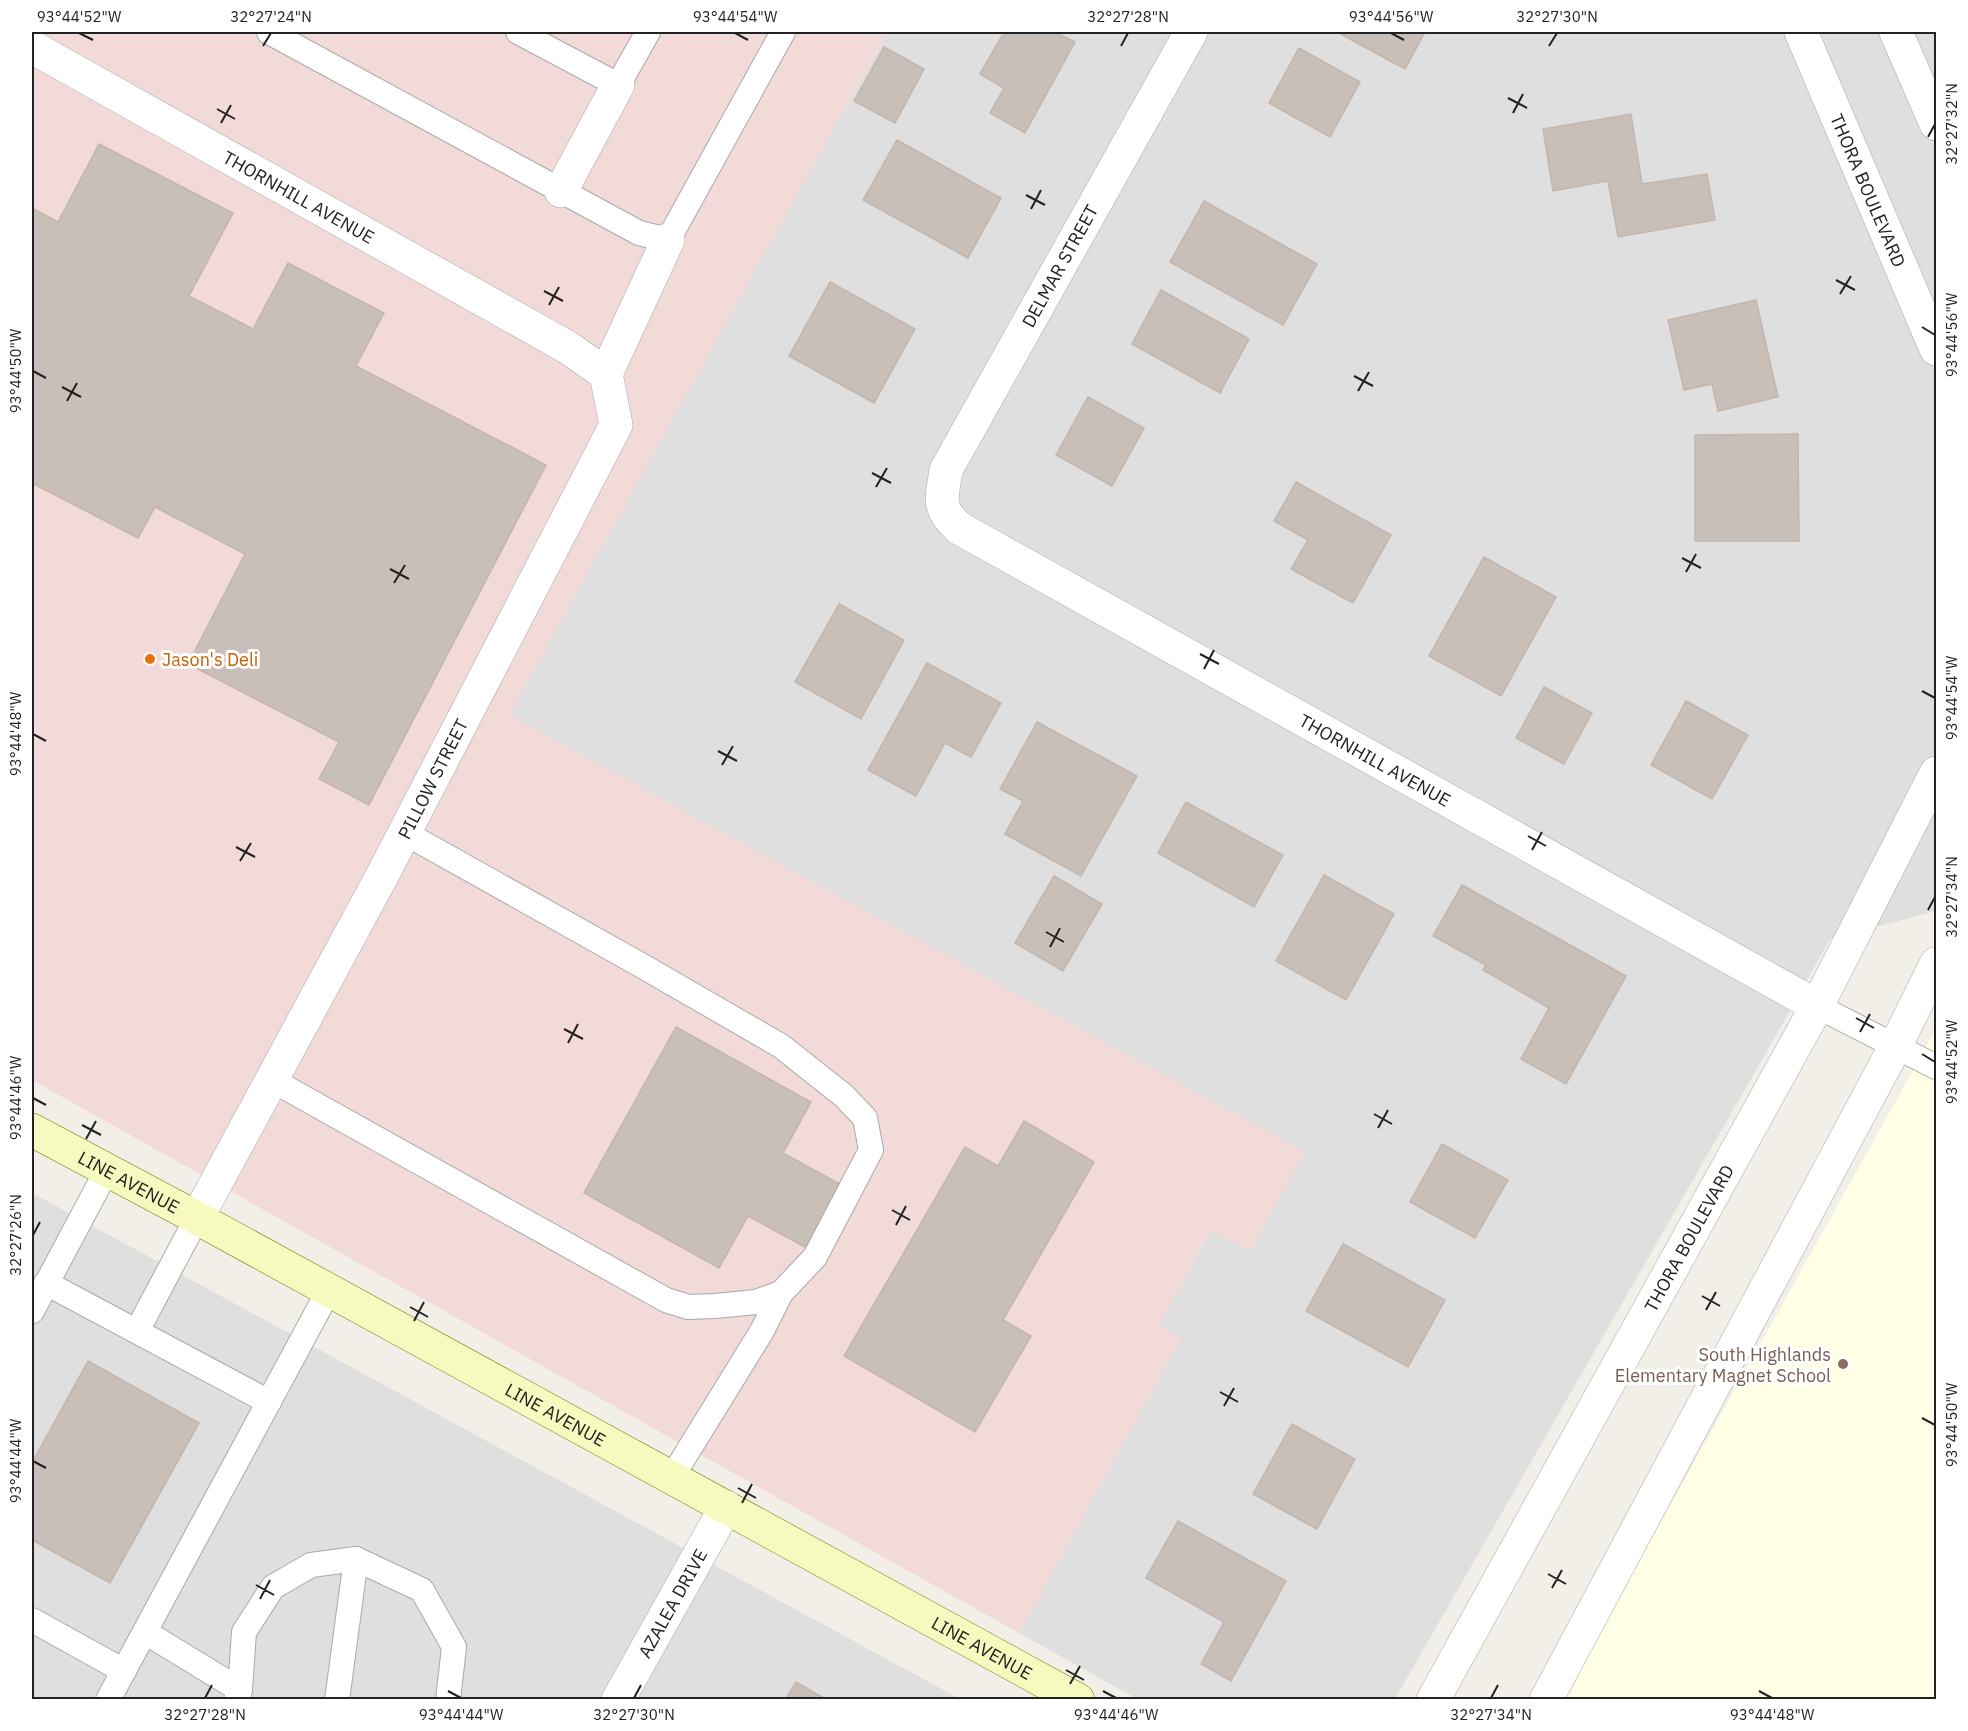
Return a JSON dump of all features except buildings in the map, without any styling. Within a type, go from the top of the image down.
[{"type":"main road","name":"LINE AVENUE","points":[[32,1130],[1078,1700]]},
{"type":"street","name":"DELMAR STREET","points":[[942,504],[946,470],[1191,32]]},
{"type":"street","name":"THORA BOULEVARD","points":[[1801,32],[1936,349]]},
{"type":"street","points":[[1896,32],[1936,123]]},
{"type":"street","name":"THORNHILL AVENUE","points":[[32,47],[567,347],[606,374]]},
{"type":"street","points":[[561,191],[618,85]]},
{"type":"street","points":[[606,374],[668,240]]},
{"type":"street","name":"PILLOW STREET","points":[[197,1218],[405,833],[616,425],[606,374]]},
{"type":"street","name":"THORNHILL AVENUE","points":[[942,504],[948,517],[959,528],[1817,1006]]},
{"type":"street","name":"THORA BOULEVARD","points":[[1433,1700],[1817,1006],[1936,774]]},
{"type":"street","points":[[1546,1700],[1896,1046],[1936,964]]},
{"type":"street","name":"AZALEA DRIVE","points":[[618,1700],[726,1507]]},
{"type":"lane","points":[[268,32],[639,233],[668,240],[783,32]]},
{"type":"lane","points":[[518,32],[618,85],[648,32]]},
{"type":"lane","points":[[405,833],[781,1046],[844,1096],[865,1118],[871,1150],[815,1257],[780,1293],[762,1331],[672,1477]]},
{"type":"lane","points":[[1817,1006],[1936,1067]]},
{"type":"lane","points":[[272,1080],[666,1300],[688,1307],[716,1306],[756,1302],[780,1293]]},
{"type":"lane","points":[[32,1311],[107,1170]]},
{"type":"lane","points":[[137,1331],[197,1218]]},
{"type":"lane","points":[[46,1283],[269,1402]]},
{"type":"lane","points":[[108,1700],[329,1290]]},
{"type":"lane","points":[[145,1632],[238,1695],[244,1632],[273,1587],[311,1565],[356,1559],[422,1590],[454,1647],[448,1700]]},
{"type":"lane","points":[[337,1700],[356,1559]]},
{"type":"lane","points":[[32,1620],[124,1671]]},
{"type":"shaded area","points":[[32,32],[887,32],[509,715],[1305,1152],[1250,1251],[1210,1231],[1159,1325],[1181,1338],[1019,1633],[32,1080]]},
{"type":"shaded area","points":[[887,32],[1936,32],[1936,911],[1830,939],[1395,1699],[1137,1699],[1019,1633],[1181,1338],[1158,1326],[1211,1230],[1250,1251],[1304,1152],[508,715]]},
{"type":"shaded area","name":"South Highlands Elementary Magnet School","points":[[1936,1029],[1936,1699],[1562,1699]]},
{"type":"shaded area","points":[[32,1193],[960,1699],[32,1699]]},
{"type":"place","name":"Jason's Deli","points":[[150,659]]},
{"type":"place","name":"South Highlands Elementary Magnet School","points":[[1843,1364]]}]
